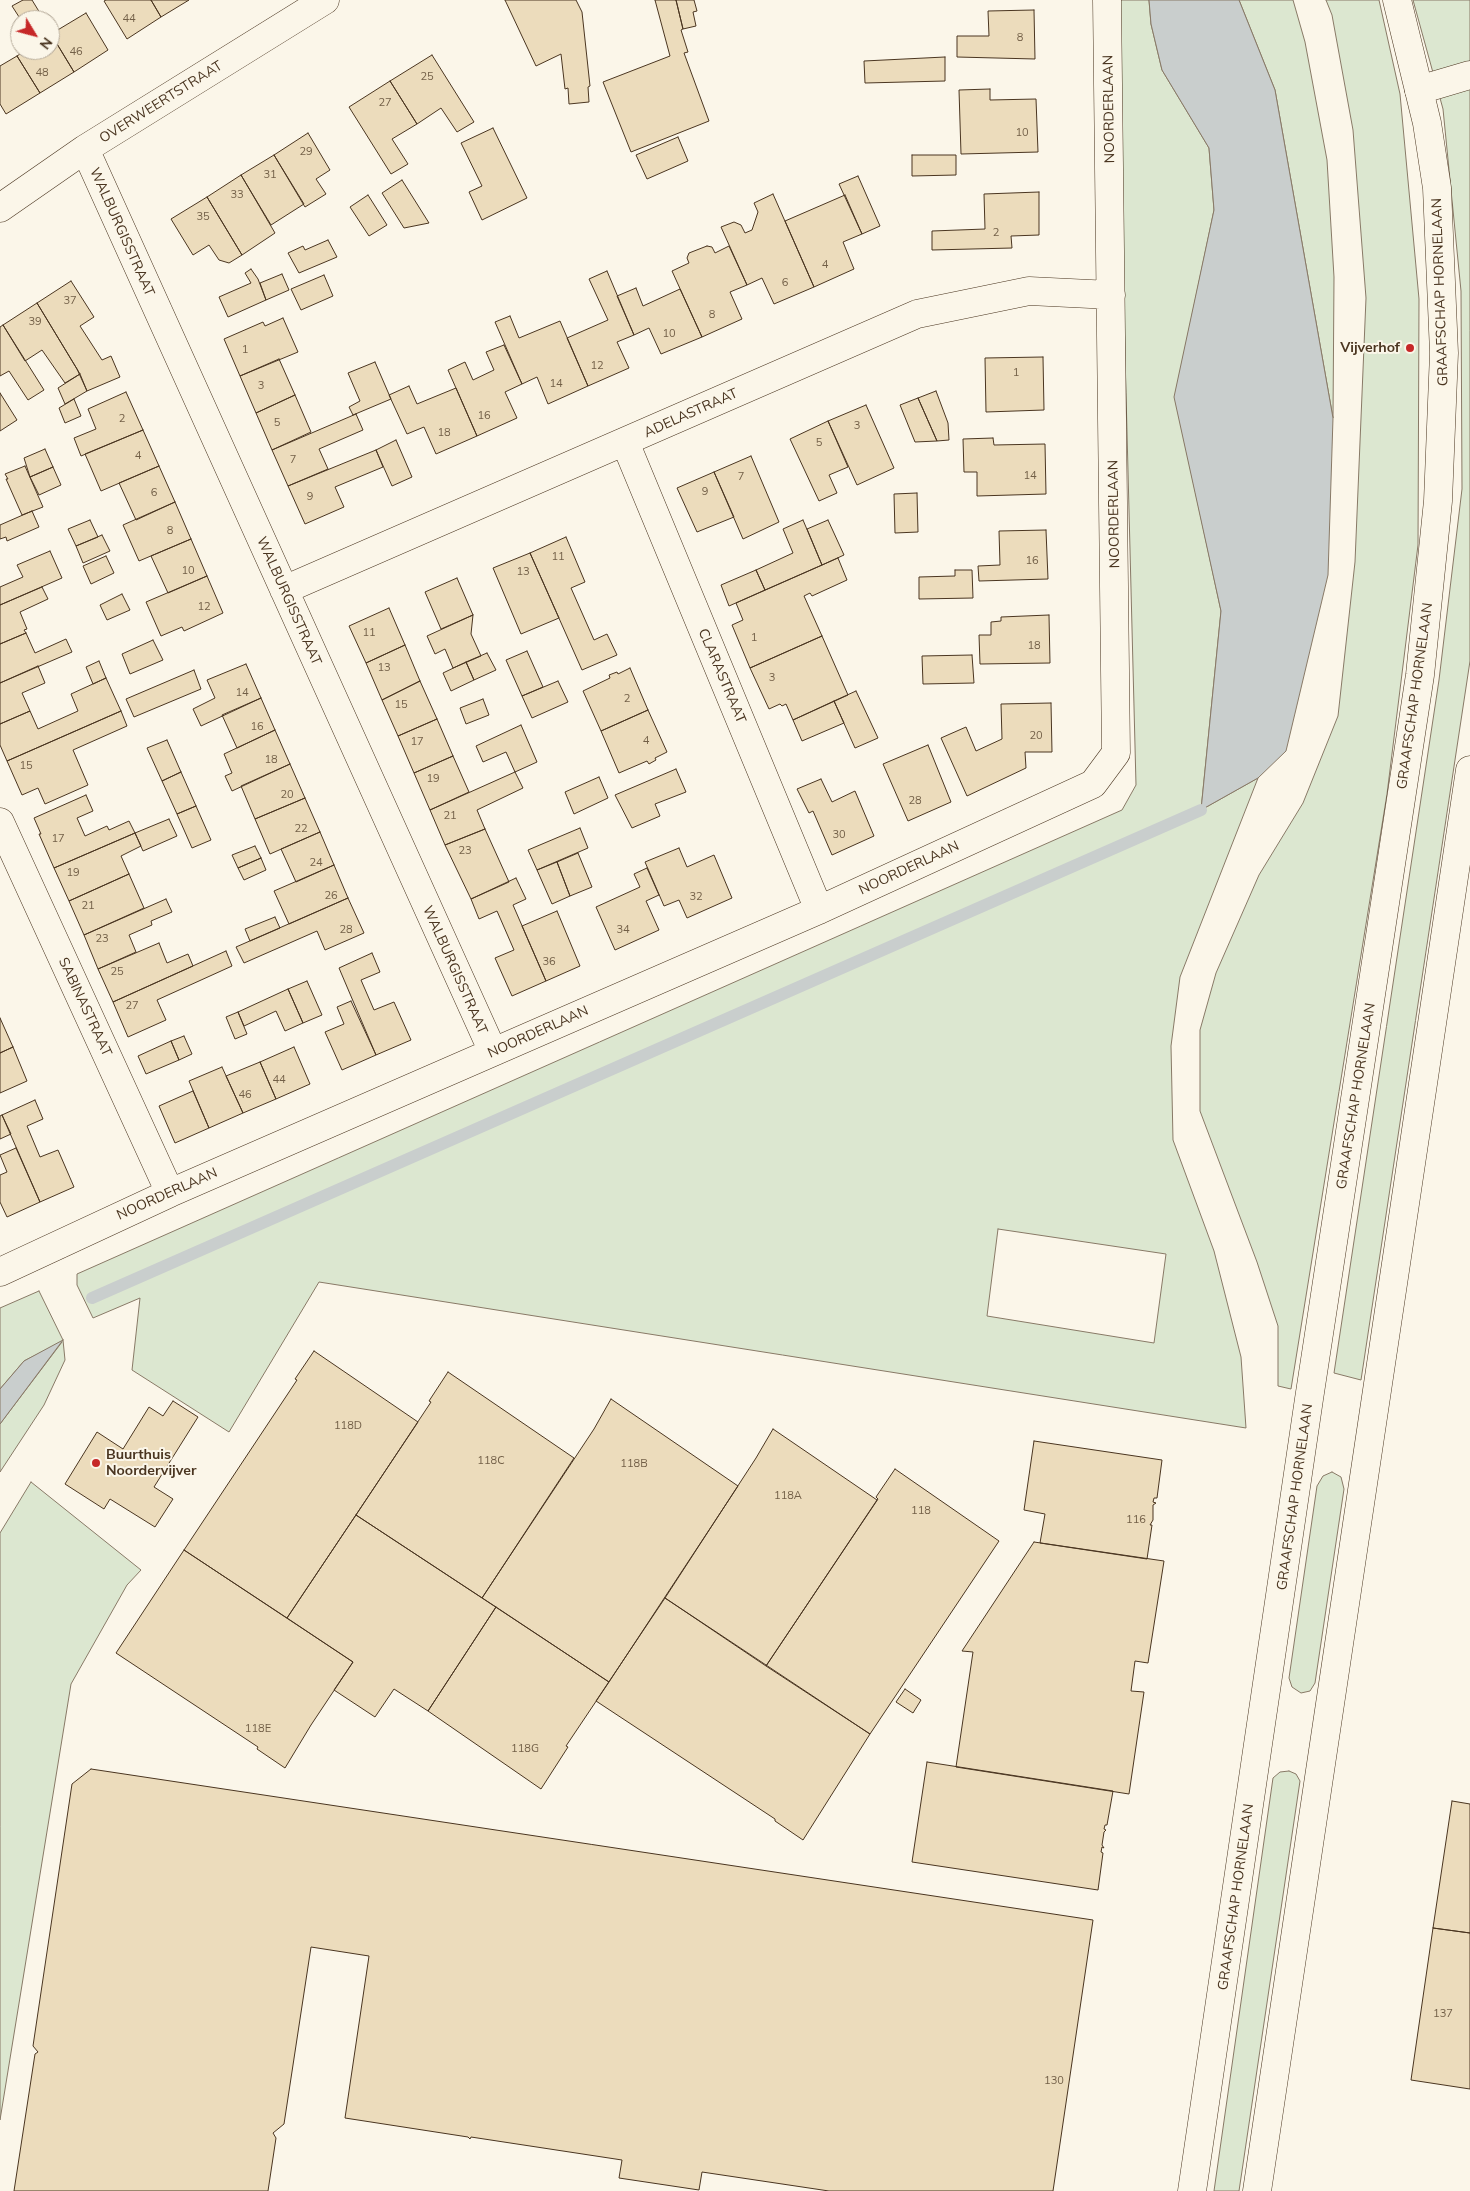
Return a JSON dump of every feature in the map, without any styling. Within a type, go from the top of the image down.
[{"type":"street","name":"OVERWEERTSTRAAT","points":[[0,208],[85,149],[325,0]]},
{"type":"street","name":"NOORDERLAAN","points":[[0,1272],[170,1192],[819,910],[1093,784],[1116,753],[1107,0]]},
{"type":"street","name":"GRAAFSCHAP HORNELAAN","points":[[1192,2191],[1309,1399],[1420,675],[1438,501],[1444,353],[1437,188],[1427,123],[1397,0]]},
{"type":"street","points":[[1419,90],[1470,75]]},
{"type":"street","name":"WALBURGISSTRAAT","points":[[85,149],[493,1052]]},
{"type":"street","name":"ADELASTRAAT","points":[[284,590],[917,314],[1029,291],[1112,295]]},
{"type":"street","name":"CLARASTRAAT","points":[[625,442],[819,910]]},
{"type":"street","points":[[1257,2191],[1470,770]]},
{"type":"street","name":"SABINASTRAAT","points":[[0,822],[170,1192]]},
{"type":"green space","points":[[1116,0],[1149,0],[1151,24],[1162,70],[1209,148],[1214,210],[1175,397],[1221,611],[1201,810],[1258,778],[1180,977],[1171,1046],[1173,1140],[1214,1251],[1241,1357],[1246,1428],[319,1282],[229,1432],[132,1370],[140,1298],[93,1318],[77,1285],[77,1274],[1122,810],[1136,785]],"holes":[[[998,1229],[1166,1254],[1154,1343],[987,1316]]]},
{"type":"green space","points":[[1239,0],[1293,0],[1305,42],[1327,160],[1334,277],[1333,418],[1275,90]]},
{"type":"green space","points":[[1326,0],[1379,0],[1400,94],[1419,299],[1418,545],[1387,794],[1291,1389],[1278,1386],[1278,1326],[1257,1262],[1200,1111],[1200,1030],[1216,973],[1259,875],[1303,803],[1338,716],[1355,562],[1366,298],[1353,130],[1332,15]]},
{"type":"green space","points":[[1413,0],[1470,0],[1470,661],[1361,1380],[1334,1373],[1439,680],[1462,489],[1461,291],[1443,109]]},
{"type":"green space","points":[[39,1291],[63,1340],[65,1360],[44,1405],[0,1472],[0,1424],[62,1342],[24,1361],[0,1389],[0,1308]]},
{"type":"green space","points":[[1332,1472],[1341,1477],[1344,1489],[1315,1683],[1310,1691],[1301,1693],[1292,1687],[1289,1678],[1317,1486],[1323,1476]]},
{"type":"green space","points":[[31,1482],[141,1570],[127,1585],[71,1684],[0,2120],[0,1533]]},
{"type":"green space","points":[[1289,1771],[1296,1774],[1300,1781],[1239,2191],[1214,2191],[1273,1778],[1280,1772]]},
{"type":"shaded area","points":[[1149,0],[1239,0],[1275,90],[1333,418],[1328,575],[1286,751],[1258,778],[1201,810],[1221,611],[1174,397],[1214,210],[1209,148],[1162,70],[1151,24]]},
{"type":"shaded area","points":[[63,1340],[0,1424],[0,1389],[24,1361]]},
{"type":"building","points":[[23,0],[32,0],[38,10],[15,10],[12,6]]},
{"type":"building","points":[[151,0],[161,17],[127,39],[104,1]]},
{"type":"building","points":[[151,0],[189,0],[161,17]]},
{"type":"building","points":[[505,0],[576,0],[582,12],[590,86],[588,87],[589,102],[569,104],[568,88],[565,89],[561,54],[536,66]]},
{"type":"building","points":[[655,0],[676,0],[683,29],[681,30],[688,52],[684,53],[709,121],[631,152],[603,82],[670,56]]},
{"type":"building","points":[[676,0],[694,0],[697,11],[693,12],[696,26],[683,29]]},
{"type":"building","points":[[1034,10],[1035,59],[957,57],[957,36],[989,36],[988,11]]},
{"type":"building","points":[[86,13],[108,50],[74,72],[60,49],[60,29]]},
{"type":"building","points":[[60,49],[74,72],[40,93],[19,60],[60,60]]},
{"type":"building","points":[[432,55],[474,122],[457,132],[441,108],[417,124],[390,81]]},
{"type":"building","points":[[945,57],[945,81],[865,83],[864,61]]},
{"type":"building","points":[[10,60],[19,60],[40,93],[6,114],[0,104],[0,66]]},
{"type":"building","points":[[390,81],[417,124],[392,139],[408,164],[391,174],[349,107]]},
{"type":"building","points":[[990,89],[990,100],[1036,99],[1038,152],[961,154],[959,90]]},
{"type":"building","points":[[493,128],[527,198],[482,220],[469,192],[482,186],[461,143]]},
{"type":"building","points":[[308,133],[330,170],[316,179],[326,194],[305,207],[274,155]]},
{"type":"building","points":[[678,137],[688,161],[647,179],[636,155]]},
{"type":"building","points":[[274,155],[304,204],[271,225],[241,175]]},
{"type":"building","points":[[912,155],[956,155],[956,175],[912,176]]},
{"type":"building","points":[[241,175],[275,233],[242,255],[207,197]]},
{"type":"building","points":[[858,176],[880,226],[862,234],[839,184]]},
{"type":"building","points":[[402,180],[429,223],[404,228],[382,193]]},
{"type":"building","points":[[1039,192],[1039,235],[1011,236],[1012,248],[932,250],[932,231],[985,229],[984,194]]},
{"type":"building","points":[[773,194],[814,287],[774,304],[762,278],[747,285],[721,227],[734,222],[741,225],[745,233],[752,230],[758,212],[754,203]]},
{"type":"building","points":[[368,195],[387,225],[369,236],[350,207]]},
{"type":"building","points":[[845,195],[862,234],[843,242],[854,269],[814,287],[785,221]]},
{"type":"building","points":[[207,197],[242,255],[229,263],[219,260],[209,245],[193,255],[171,219]]},
{"type":"building","points":[[328,240],[337,257],[299,273],[288,253],[303,246],[305,250]]},
{"type":"building","points":[[707,246],[712,247],[715,253],[729,246],[747,285],[730,292],[742,319],[702,337],[672,271],[689,263],[687,258],[689,253]]},
{"type":"building","points":[[251,269],[258,279],[266,300],[228,317],[219,297],[251,283],[245,273]]},
{"type":"building","points":[[607,271],[634,335],[617,342],[629,368],[588,386],[567,338],[608,320],[589,279]]},
{"type":"building","points":[[282,274],[289,290],[266,300],[260,283]]},
{"type":"building","points":[[324,275],[333,296],[301,310],[291,289]]},
{"type":"building","points":[[71,281],[94,317],[80,326],[102,360],[111,356],[120,377],[87,391],[77,369],[37,303]]},
{"type":"building","points":[[636,288],[643,306],[680,289],[702,337],[661,354],[649,328],[634,335],[617,296]]},
{"type":"building","points":[[37,303],[80,374],[65,383],[42,350],[25,361],[3,325]]},
{"type":"building","points":[[510,316],[519,338],[560,321],[588,386],[548,404],[537,377],[522,384],[495,322]]},
{"type":"building","points":[[283,318],[298,352],[240,376],[224,339],[263,322],[265,326]]},
{"type":"building","points":[[3,325],[44,390],[28,400],[9,371],[0,376],[0,327]]},
{"type":"building","points":[[504,345],[522,384],[505,392],[517,418],[477,436],[448,370],[465,362],[473,380],[494,370],[486,352]]},
{"type":"building","points":[[1043,357],[1044,410],[986,412],[985,358]]},
{"type":"building","points":[[279,359],[295,395],[256,413],[240,376]]},
{"type":"building","points":[[375,362],[391,399],[353,415],[349,407],[360,401],[348,373]]},
{"type":"building","points":[[80,374],[87,391],[65,404],[58,388]]},
{"type":"building","points":[[409,386],[417,404],[456,388],[477,436],[436,454],[424,427],[407,434],[389,395]]},
{"type":"building","points":[[936,391],[948,423],[949,440],[937,441],[918,398]]},
{"type":"building","points":[[126,392],[143,430],[81,456],[74,438],[96,429],[88,409]]},
{"type":"building","points":[[0,393],[17,420],[0,431]]},
{"type":"building","points":[[295,395],[311,432],[272,450],[256,413]]},
{"type":"building","points":[[918,398],[937,441],[915,442],[900,405]]},
{"type":"building","points":[[74,399],[81,416],[65,423],[59,408]]},
{"type":"building","points":[[866,405],[894,468],[857,485],[828,421]]},
{"type":"building","points":[[356,414],[363,430],[319,449],[328,469],[288,486],[272,450]]},
{"type":"building","points":[[828,421],[848,467],[829,475],[837,493],[819,501],[790,439]]},
{"type":"building","points":[[143,430],[159,466],[101,491],[85,454]]},
{"type":"building","points":[[993,438],[994,445],[1045,444],[1046,494],[977,496],[977,472],[964,472],[963,439]]},
{"type":"building","points":[[396,440],[412,477],[392,486],[376,450]]},
{"type":"building","points":[[45,449],[53,467],[30,477],[24,458]]},
{"type":"building","points":[[376,450],[383,467],[335,487],[344,507],[305,524],[288,486]]},
{"type":"building","points":[[751,456],[779,522],[743,539],[714,472]]},
{"type":"building","points":[[25,466],[43,507],[22,515],[5,474]]},
{"type":"building","points":[[159,466],[175,502],[136,520],[119,483]]},
{"type":"building","points":[[53,467],[61,485],[39,495],[30,477]]},
{"type":"building","points":[[714,472],[734,517],[697,532],[677,488]]},
{"type":"building","points":[[917,493],[918,532],[895,533],[894,494]]},
{"type":"building","points":[[175,502],[191,539],[139,561],[123,525]]},
{"type":"building","points":[[32,511],[39,527],[7,541],[6,537],[0,539],[0,525]]},
{"type":"building","points":[[90,520],[98,537],[76,546],[68,529]]},
{"type":"building","points":[[803,520],[822,565],[765,590],[756,570],[793,553],[783,529]]},
{"type":"building","points":[[828,520],[844,555],[822,565],[807,529]]},
{"type":"building","points":[[1046,530],[1048,579],[979,581],[978,566],[1000,565],[999,531]]},
{"type":"building","points":[[102,535],[110,551],[83,563],[76,546]]},
{"type":"building","points":[[566,537],[585,582],[571,588],[594,640],[607,634],[617,655],[582,670],[530,553]]},
{"type":"building","points":[[191,539],[207,576],[168,593],[151,556]]},
{"type":"building","points":[[50,551],[62,578],[0,605],[0,587],[23,577],[17,565]]},
{"type":"building","points":[[530,553],[559,618],[521,634],[493,568]]},
{"type":"building","points":[[106,556],[114,573],[91,584],[83,566]]},
{"type":"building","points":[[838,558],[847,580],[812,596],[810,593],[804,596],[822,636],[750,668],[732,625],[743,620],[736,603]]},
{"type":"building","points":[[756,570],[765,590],[729,606],[721,585]]},
{"type":"building","points":[[955,570],[972,570],[973,598],[919,599],[919,577],[955,576]]},
{"type":"building","points":[[207,576],[223,613],[184,631],[182,627],[161,636],[146,602]]},
{"type":"building","points":[[457,578],[473,615],[441,629],[425,592]]},
{"type":"building","points":[[42,587],[48,599],[20,612],[27,629],[24,630],[26,633],[0,644],[0,605]]},
{"type":"building","points":[[122,594],[130,610],[107,620],[100,605]]},
{"type":"building","points":[[389,608],[405,645],[366,663],[349,626]]},
{"type":"building","points":[[473,615],[471,634],[481,656],[453,668],[445,649],[435,654],[427,636]]},
{"type":"building","points":[[1049,615],[1050,663],[980,664],[979,635],[991,635],[991,622],[1001,621],[1001,617]]},
{"type":"building","points":[[26,633],[35,653],[66,639],[72,652],[0,683],[0,644]]},
{"type":"building","points":[[822,636],[848,695],[793,720],[786,704],[782,706],[780,704],[769,709],[750,668]]},
{"type":"building","points":[[153,640],[163,660],[130,674],[122,654]]},
{"type":"building","points":[[405,645],[420,681],[382,700],[366,663]]},
{"type":"building","points":[[527,651],[543,687],[522,696],[506,660]]},
{"type":"building","points":[[487,653],[496,670],[474,680],[466,662]]},
{"type":"building","points":[[972,655],[974,683],[923,684],[922,656]]},
{"type":"building","points":[[99,661],[106,678],[93,684],[86,667]]},
{"type":"building","points":[[466,662],[474,680],[451,691],[443,673]]},
{"type":"building","points":[[246,664],[261,698],[201,726],[193,709],[215,698],[207,680]]},
{"type":"building","points":[[38,666],[45,683],[22,693],[30,711],[0,724],[0,683]]},
{"type":"building","points":[[630,668],[648,710],[601,731],[583,691],[610,678],[609,675],[617,672],[618,674]]},
{"type":"building","points":[[194,670],[201,689],[134,717],[126,699]]},
{"type":"building","points":[[106,678],[121,711],[7,761],[0,745],[0,724],[30,711],[38,729],[78,711],[71,694]]},
{"type":"building","points":[[420,681],[437,719],[398,736],[382,700]]},
{"type":"building","points":[[558,681],[568,702],[532,718],[522,696]]},
{"type":"building","points":[[856,691],[878,738],[855,748],[834,701]]},
{"type":"building","points":[[261,698],[275,730],[237,748],[222,715]]},
{"type":"building","points":[[483,699],[489,715],[466,724],[460,708]]},
{"type":"building","points":[[834,701],[844,723],[802,741],[793,720]]},
{"type":"building","points":[[1051,703],[1052,752],[1025,752],[1026,768],[967,796],[941,738],[966,727],[976,751],[1002,739],[1001,704]]},
{"type":"building","points":[[648,710],[667,752],[655,758],[656,760],[649,764],[647,761],[619,773],[601,731]]},
{"type":"building","points":[[121,711],[127,726],[73,750],[88,785],[45,804],[38,788],[22,795],[7,761]]},
{"type":"building","points":[[437,719],[453,756],[414,773],[398,736]]},
{"type":"building","points":[[521,725],[537,762],[515,772],[506,752],[483,762],[476,746]]},
{"type":"building","points":[[275,730],[290,764],[232,791],[225,776],[232,773],[224,754]]},
{"type":"building","points":[[167,740],[181,772],[162,781],[147,748]]},
{"type":"building","points":[[928,745],[951,802],[908,821],[883,764]]},
{"type":"building","points":[[453,756],[469,792],[430,810],[414,773]]},
{"type":"building","points":[[290,764],[305,798],[255,819],[241,786]]},
{"type":"building","points":[[676,769],[686,792],[655,804],[660,816],[632,828],[615,795]]},
{"type":"building","points":[[181,772],[196,806],[177,814],[162,781]]},
{"type":"building","points":[[515,772],[523,788],[477,810],[485,829],[445,845],[430,810]]},
{"type":"building","points":[[599,777],[608,798],[574,814],[565,792]]},
{"type":"building","points":[[821,779],[832,802],[855,791],[874,836],[832,855],[813,811],[809,813],[797,789]]},
{"type":"building","points":[[86,795],[93,811],[77,818],[85,836],[107,826],[109,830],[129,821],[135,833],[54,868],[34,818]]},
{"type":"building","points":[[305,798],[320,832],[270,854],[255,819]]},
{"type":"building","points":[[196,806],[211,840],[192,848],[177,814]]},
{"type":"building","points":[[169,819],[177,836],[143,851],[135,833]]},
{"type":"building","points":[[580,828],[588,848],[537,870],[528,850]]},
{"type":"building","points":[[485,829],[509,882],[471,899],[445,845]]},
{"type":"building","points":[[320,832],[334,865],[296,882],[281,849]]},
{"type":"building","points":[[135,833],[141,846],[121,856],[129,874],[69,901],[54,868]]},
{"type":"building","points":[[255,846],[261,858],[238,868],[232,855]]},
{"type":"building","points":[[679,848],[687,867],[714,855],[732,898],[687,918],[679,900],[664,906],[645,862]]},
{"type":"building","points":[[578,853],[592,887],[570,896],[557,862]]},
{"type":"building","points":[[261,858],[266,870],[244,880],[238,868]]},
{"type":"building","points":[[557,862],[570,896],[552,904],[537,870]]},
{"type":"building","points":[[334,865],[348,898],[289,924],[274,891]]},
{"type":"building","points":[[647,868],[659,895],[646,901],[659,930],[615,950],[596,907],[640,887],[634,874]]},
{"type":"building","points":[[129,874],[144,908],[84,935],[69,901]]},
{"type":"building","points":[[516,878],[526,899],[513,905],[546,981],[512,996],[495,958],[514,950],[497,911],[479,919],[471,899]]},
{"type":"building","points":[[348,898],[364,933],[325,950],[317,931],[244,963],[236,947]]},
{"type":"building","points":[[166,899],[172,912],[151,921],[152,925],[129,935],[136,952],[98,969],[84,935]]},
{"type":"building","points":[[557,911],[580,966],[546,981],[522,926]]},
{"type":"building","points":[[275,917],[280,928],[250,941],[245,929]]},
{"type":"building","points":[[159,943],[167,963],[188,954],[193,966],[113,1002],[98,969]]},
{"type":"building","points":[[226,951],[232,966],[157,1000],[166,1020],[128,1037],[113,1002]]},
{"type":"building","points":[[372,953],[380,972],[361,980],[374,1010],[394,1002],[411,1040],[376,1055],[339,968]]},
{"type":"building","points":[[307,981],[322,1015],[303,1023],[288,989]]},
{"type":"building","points":[[288,989],[303,1023],[285,1031],[276,1011],[244,1026],[238,1012]]},
{"type":"building","points":[[351,1001],[376,1055],[342,1070],[325,1032],[344,1024],[337,1007]]},
{"type":"building","points":[[238,1012],[247,1034],[235,1039],[226,1017]]},
{"type":"building","points":[[0,1018],[13,1047],[0,1053]]},
{"type":"building","points":[[184,1036],[192,1054],[179,1060],[171,1041]]},
{"type":"building","points":[[171,1041],[179,1060],[146,1074],[138,1056]]},
{"type":"building","points":[[13,1047],[27,1081],[0,1093],[0,1053]]},
{"type":"building","points":[[294,1047],[310,1084],[276,1099],[260,1062]]},
{"type":"building","points":[[260,1062],[276,1099],[243,1113],[226,1076]]},
{"type":"building","points":[[222,1067],[243,1113],[209,1128],[189,1081]]},
{"type":"building","points":[[193,1091],[209,1128],[175,1143],[159,1106]]},
{"type":"building","points":[[35,1100],[43,1119],[27,1126],[40,1157],[58,1150],[74,1187],[40,1202],[2,1115]]},
{"type":"building","points":[[2,1115],[11,1134],[0,1139],[0,1116]]},
{"type":"building","points":[[16,1148],[40,1202],[7,1217],[0,1202],[0,1175],[7,1172],[0,1155]]},
{"type":"building","points":[[314,1351],[418,1422],[287,1618],[184,1550],[297,1380],[295,1379]]},
{"type":"building","points":[[448,1372],[574,1458],[482,1598],[356,1515],[431,1402],[429,1401]]},
{"type":"building","points":[[611,1399],[738,1486],[609,1682],[482,1598],[594,1429]]},
{"type":"building","points":[[173,1401],[198,1417],[154,1487],[173,1499],[155,1527],[110,1499],[104,1509],[65,1484],[97,1432],[123,1449],[149,1407],[163,1416]]},
{"type":"building","points":[[773,1429],[877,1500],[766,1666],[665,1598]]},
{"type":"building","points":[[1034,1441],[1162,1460],[1157,1498],[1154,1498],[1153,1502],[1156,1503],[1153,1505],[1153,1520],[1150,1525],[1152,1525],[1147,1559],[1040,1543],[1045,1514],[1024,1510]]},
{"type":"building","points":[[895,1469],[999,1541],[870,1734],[766,1666],[878,1499],[876,1497]]},
{"type":"building","points":[[356,1515],[496,1607],[428,1711],[394,1689],[375,1717],[334,1690],[353,1662],[287,1618]]},
{"type":"building","points":[[1034,1542],[1164,1561],[1148,1663],[1135,1661],[1131,1691],[1144,1692],[1129,1794],[956,1767],[973,1652],[962,1651]]},
{"type":"building","points":[[184,1550],[353,1662],[285,1768],[257,1749],[258,1747],[116,1653]]},
{"type":"building","points":[[665,1598],[870,1734],[803,1840],[775,1821],[775,1819],[596,1701]]},
{"type":"building","points":[[496,1607],[609,1682],[566,1746],[568,1747],[541,1789],[428,1711]]},
{"type":"building","points":[[905,1689],[921,1700],[913,1713],[896,1702]]},
{"type":"building","points":[[927,1762],[1113,1791],[1107,1825],[1105,1825],[1104,1829],[1106,1830],[1102,1845],[1104,1848],[1102,1847],[1101,1852],[1103,1853],[1098,1890],[912,1862]]},
{"type":"building","points":[[91,1769],[1093,1920],[1053,2191],[829,2191],[702,2172],[699,2190],[619,2178],[622,2160],[471,2137],[470,2139],[468,2137],[345,2118],[369,1956],[311,1947],[284,2124],[273,2133],[276,2138],[268,2191],[14,2191],[35,2054],[38,2052],[33,2046],[72,1784]]},
{"type":"building","points":[[1452,1801],[1470,1804],[1470,1933],[1433,1928]]},
{"type":"building","points":[[1433,1928],[1470,1933],[1470,2089],[1411,2080]]},
{"type":"waterway","points":[[92,1298],[1201,810]]},
{"type":"place","name":"Vijverhof","points":[[1410,348]]},
{"type":"place","name":"Buurthuis Noordervijver","points":[[96,1463]]}]
